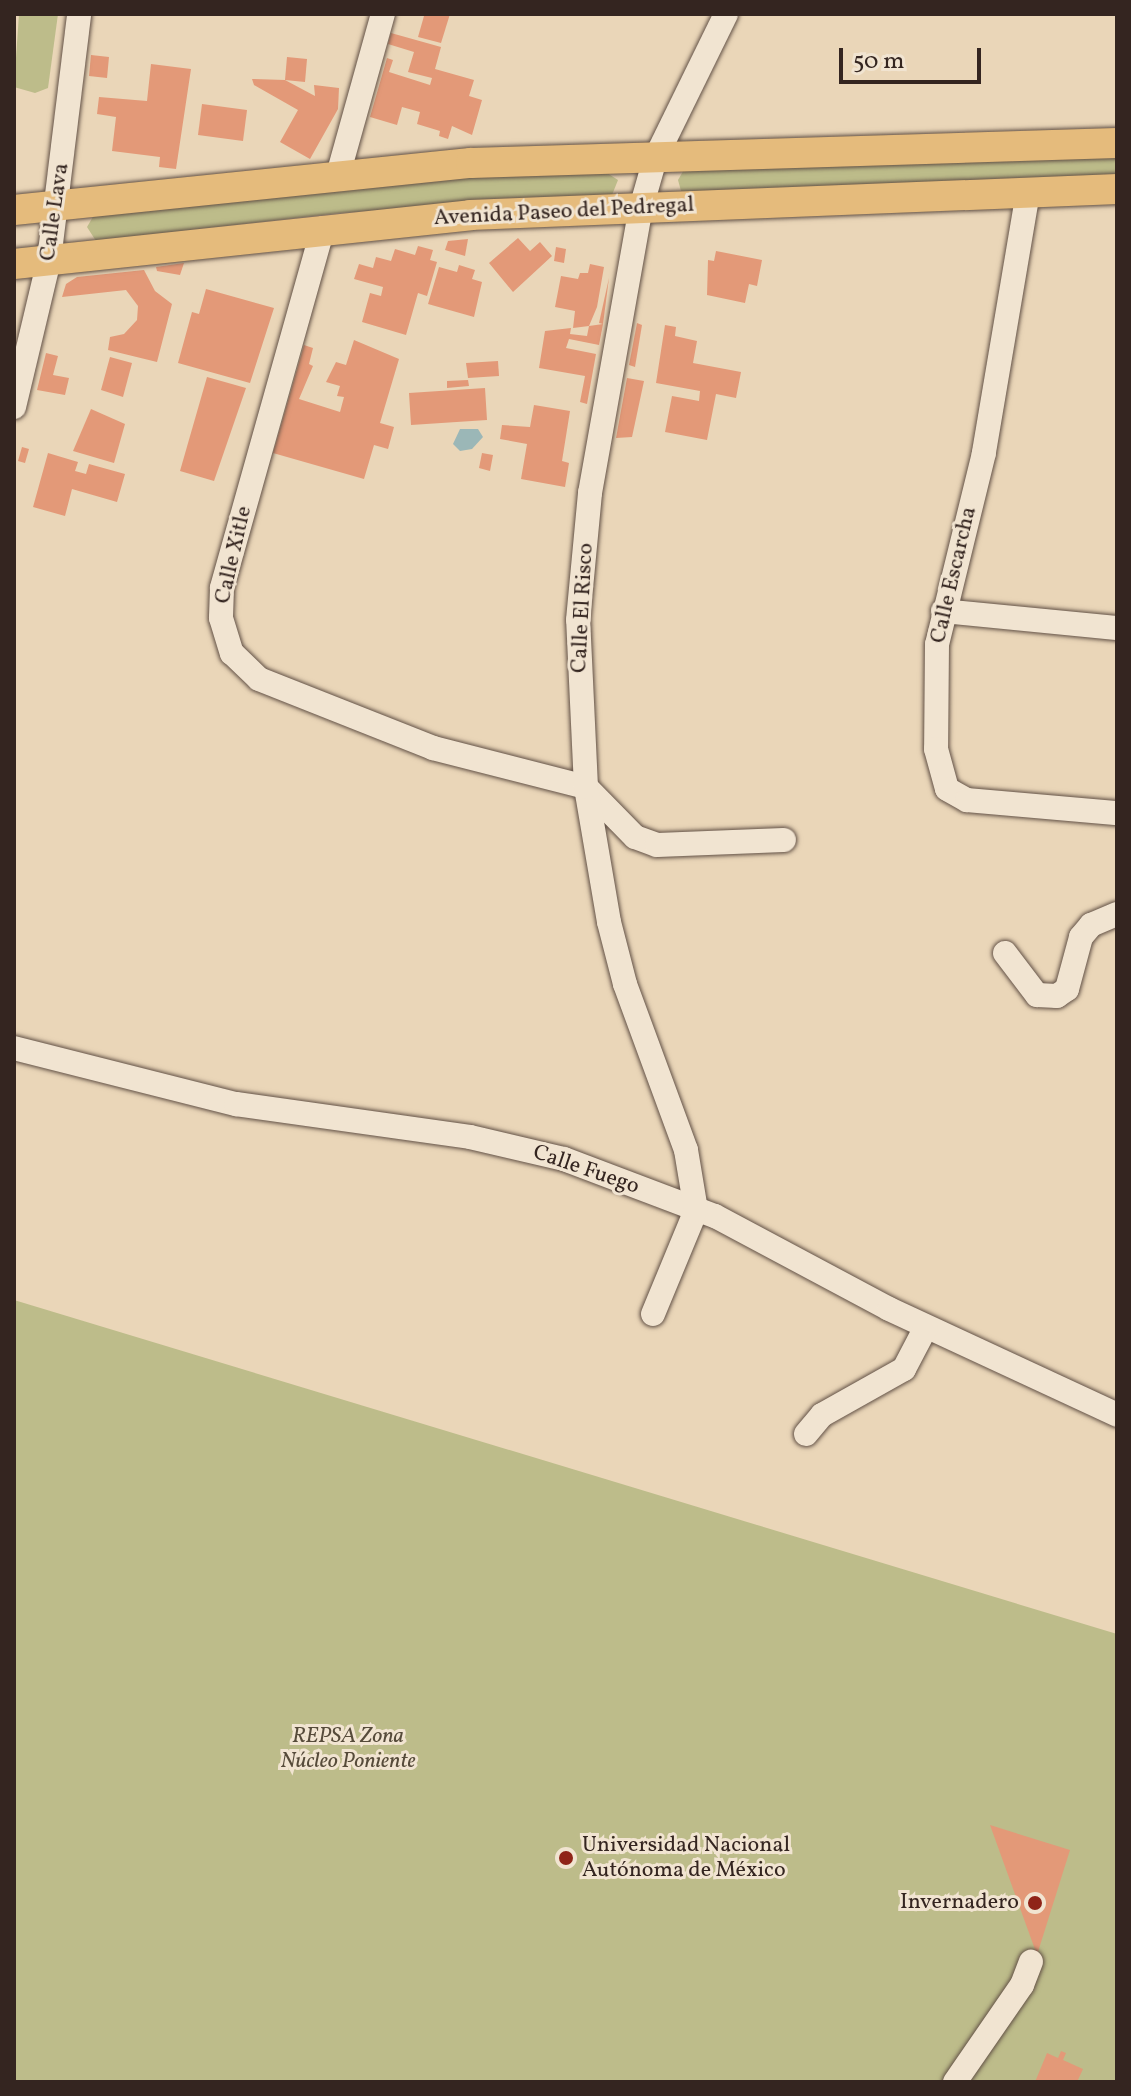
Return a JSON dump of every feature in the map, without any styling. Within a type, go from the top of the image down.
[{"type":"main road","points":[[14,210],[471,163],[1117,143]]},
{"type":"main road","name":"Avenida Paseo del Pedregal","points":[[14,264],[323,228],[641,208],[1117,189]]},
{"type":"street","name":"Calle Lava","points":[[14,407],[49,260],[79,14]]},
{"type":"street","points":[[338,175],[383,14]]},
{"type":"street","name":"Calle El Risco","points":[[696,1210],[686,1150],[630,998],[609,922],[586,787],[578,620],[590,493],[641,208],[655,159],[726,14]]},
{"type":"street","name":"Calle Escarcha","points":[[1028,192],[984,453],[943,611],[934,675],[936,749],[947,789],[967,800],[1117,813]]},
{"type":"street","name":"Calle Xitle","points":[[323,228],[222,588],[221,618],[232,653],[259,679],[433,748],[586,787]]},
{"type":"street","points":[[943,611],[1117,628]]},
{"type":"street","points":[[586,787],[635,837],[657,845],[784,840]]},
{"type":"street","points":[[1005,953],[1037,995],[1057,996],[1067,989],[1081,937],[1091,925],[1117,914]]},
{"type":"street","name":"Calle Fuego","points":[[14,1048],[236,1104],[454,1134],[564,1159],[696,1210],[926,1327],[1117,1415]]},
{"type":"street","points":[[653,1314],[696,1210]]},
{"type":"street","points":[[806,1434],[822,1415],[904,1369],[926,1327]]},
{"type":"street","points":[[955,2082],[1022,1985],[1031,1962]]},
{"type":"green space","points":[[19,14],[58,14],[48,88],[35,93],[14,87]]},
{"type":"green space","points":[[1117,153],[1117,182],[693,194],[681,191],[678,180],[685,168]]},
{"type":"green space","points":[[607,173],[618,180],[612,195],[339,213],[96,241],[87,227],[94,215],[471,176]]},
{"type":"green space","name":"REPSA Zona Núcleo Poniente","points":[[14,1300],[1117,1634],[1117,2082],[14,2082]]},
{"type":"water","points":[[460,429],[478,429],[483,437],[472,449],[460,451],[453,444]]},
{"type":"building","points":[[450,14],[441,43],[418,37],[424,16]]},
{"type":"building","points":[[391,33],[441,47],[435,69],[474,80],[469,96],[482,100],[472,135],[452,126],[448,139],[439,136],[440,131],[417,124],[420,112],[402,107],[397,125],[370,117],[387,58],[393,60],[389,72],[430,85],[432,78],[408,72],[414,52],[388,44]]},
{"type":"building","points":[[91,55],[109,57],[107,78],[89,76]]},
{"type":"building","points":[[287,57],[307,59],[305,82],[285,80]]},
{"type":"building","points":[[151,64],[191,69],[176,169],[159,167],[160,157],[112,151],[116,117],[97,114],[99,97],[147,101]]},
{"type":"building","points":[[252,79],[285,80],[315,96],[314,85],[339,88],[338,109],[310,159],[280,142],[298,110],[254,85]]},
{"type":"building","points":[[202,104],[247,110],[243,141],[198,135]]},
{"type":"building","points":[[518,238],[530,251],[540,242],[552,256],[513,292],[489,263]]},
{"type":"building","points":[[468,239],[465,256],[445,250],[448,241]]},
{"type":"building","points":[[418,246],[433,250],[430,260],[437,262],[427,296],[418,293],[406,335],[362,322],[370,293],[381,296],[383,287],[354,279],[359,264],[373,268],[376,257],[391,261],[395,249],[415,255]]},
{"type":"building","points":[[556,247],[566,249],[564,263],[554,261]]},
{"type":"building","points":[[716,251],[762,260],[757,286],[749,284],[745,303],[707,295],[708,260],[714,261]]},
{"type":"building","points":[[184,263],[180,275],[157,271],[156,267]]},
{"type":"building","points":[[590,264],[604,267],[597,307],[589,326],[573,328],[575,311],[555,307],[561,276],[578,279],[580,273],[588,273]]},
{"type":"building","points":[[459,265],[475,270],[472,279],[482,282],[474,317],[428,304],[439,267],[457,272]]},
{"type":"building","points":[[144,270],[155,291],[172,304],[157,362],[108,350],[110,337],[124,334],[137,320],[138,306],[126,290],[62,297],[66,284],[77,277]]},
{"type":"building","points":[[609,278],[603,324],[599,323]]},
{"type":"building","points":[[206,289],[274,308],[250,383],[178,363],[192,312],[199,314]]},
{"type":"building","points":[[637,323],[642,325],[635,367],[629,365]]},
{"type":"building","points":[[603,324],[599,345],[569,339],[566,348],[596,354],[587,404],[580,402],[585,376],[539,368],[545,331],[571,328],[570,334],[587,336],[589,326]]},
{"type":"building","points":[[665,325],[676,327],[675,336],[697,341],[693,363],[741,372],[736,398],[716,394],[707,440],[665,432],[672,396],[699,401],[700,391],[656,383]]},
{"type":"building","points":[[354,340],[399,359],[380,423],[394,427],[388,449],[374,445],[364,479],[273,453],[304,345],[313,348],[309,364],[313,366],[299,399],[340,412],[344,397],[337,396],[340,386],[326,382],[336,362],[346,365]]},
{"type":"building","points":[[46,353],[58,356],[53,375],[69,378],[65,395],[37,390]]},
{"type":"building","points":[[110,357],[132,363],[123,397],[101,390]]},
{"type":"building","points":[[498,361],[499,376],[468,378],[466,363]]},
{"type":"building","points":[[207,377],[246,388],[214,481],[180,471]]},
{"type":"building","points":[[627,378],[644,381],[632,437],[616,438]]},
{"type":"building","points":[[468,380],[469,386],[447,388],[447,381]]},
{"type":"building","points":[[485,388],[487,420],[411,425],[409,393]]},
{"type":"building","points":[[534,405],[570,411],[562,461],[569,463],[565,487],[521,479],[527,444],[500,439],[502,425],[530,427]]},
{"type":"building","points":[[91,409],[125,424],[114,463],[73,451]]},
{"type":"building","points":[[22,447],[29,449],[25,463],[18,461]]},
{"type":"building","points":[[48,453],[78,462],[75,471],[86,474],[89,464],[125,474],[117,502],[72,489],[65,516],[33,507]]},
{"type":"building","points":[[482,453],[493,455],[490,471],[479,468]]},
{"type":"building","name":"Invernadero","points":[[990,1825],[1070,1850],[1037,1955]]},
{"type":"building","points":[[1061,2051],[1066,2053],[1063,2060],[1083,2069],[1077,2082],[1035,2082],[1047,2053],[1058,2058]]},
{"type":"place","name":"Universidad Nacional Autónoma de México","points":[[566,1858]]},
{"type":"place","name":"Invernadero","points":[[1035,1903]]}]
